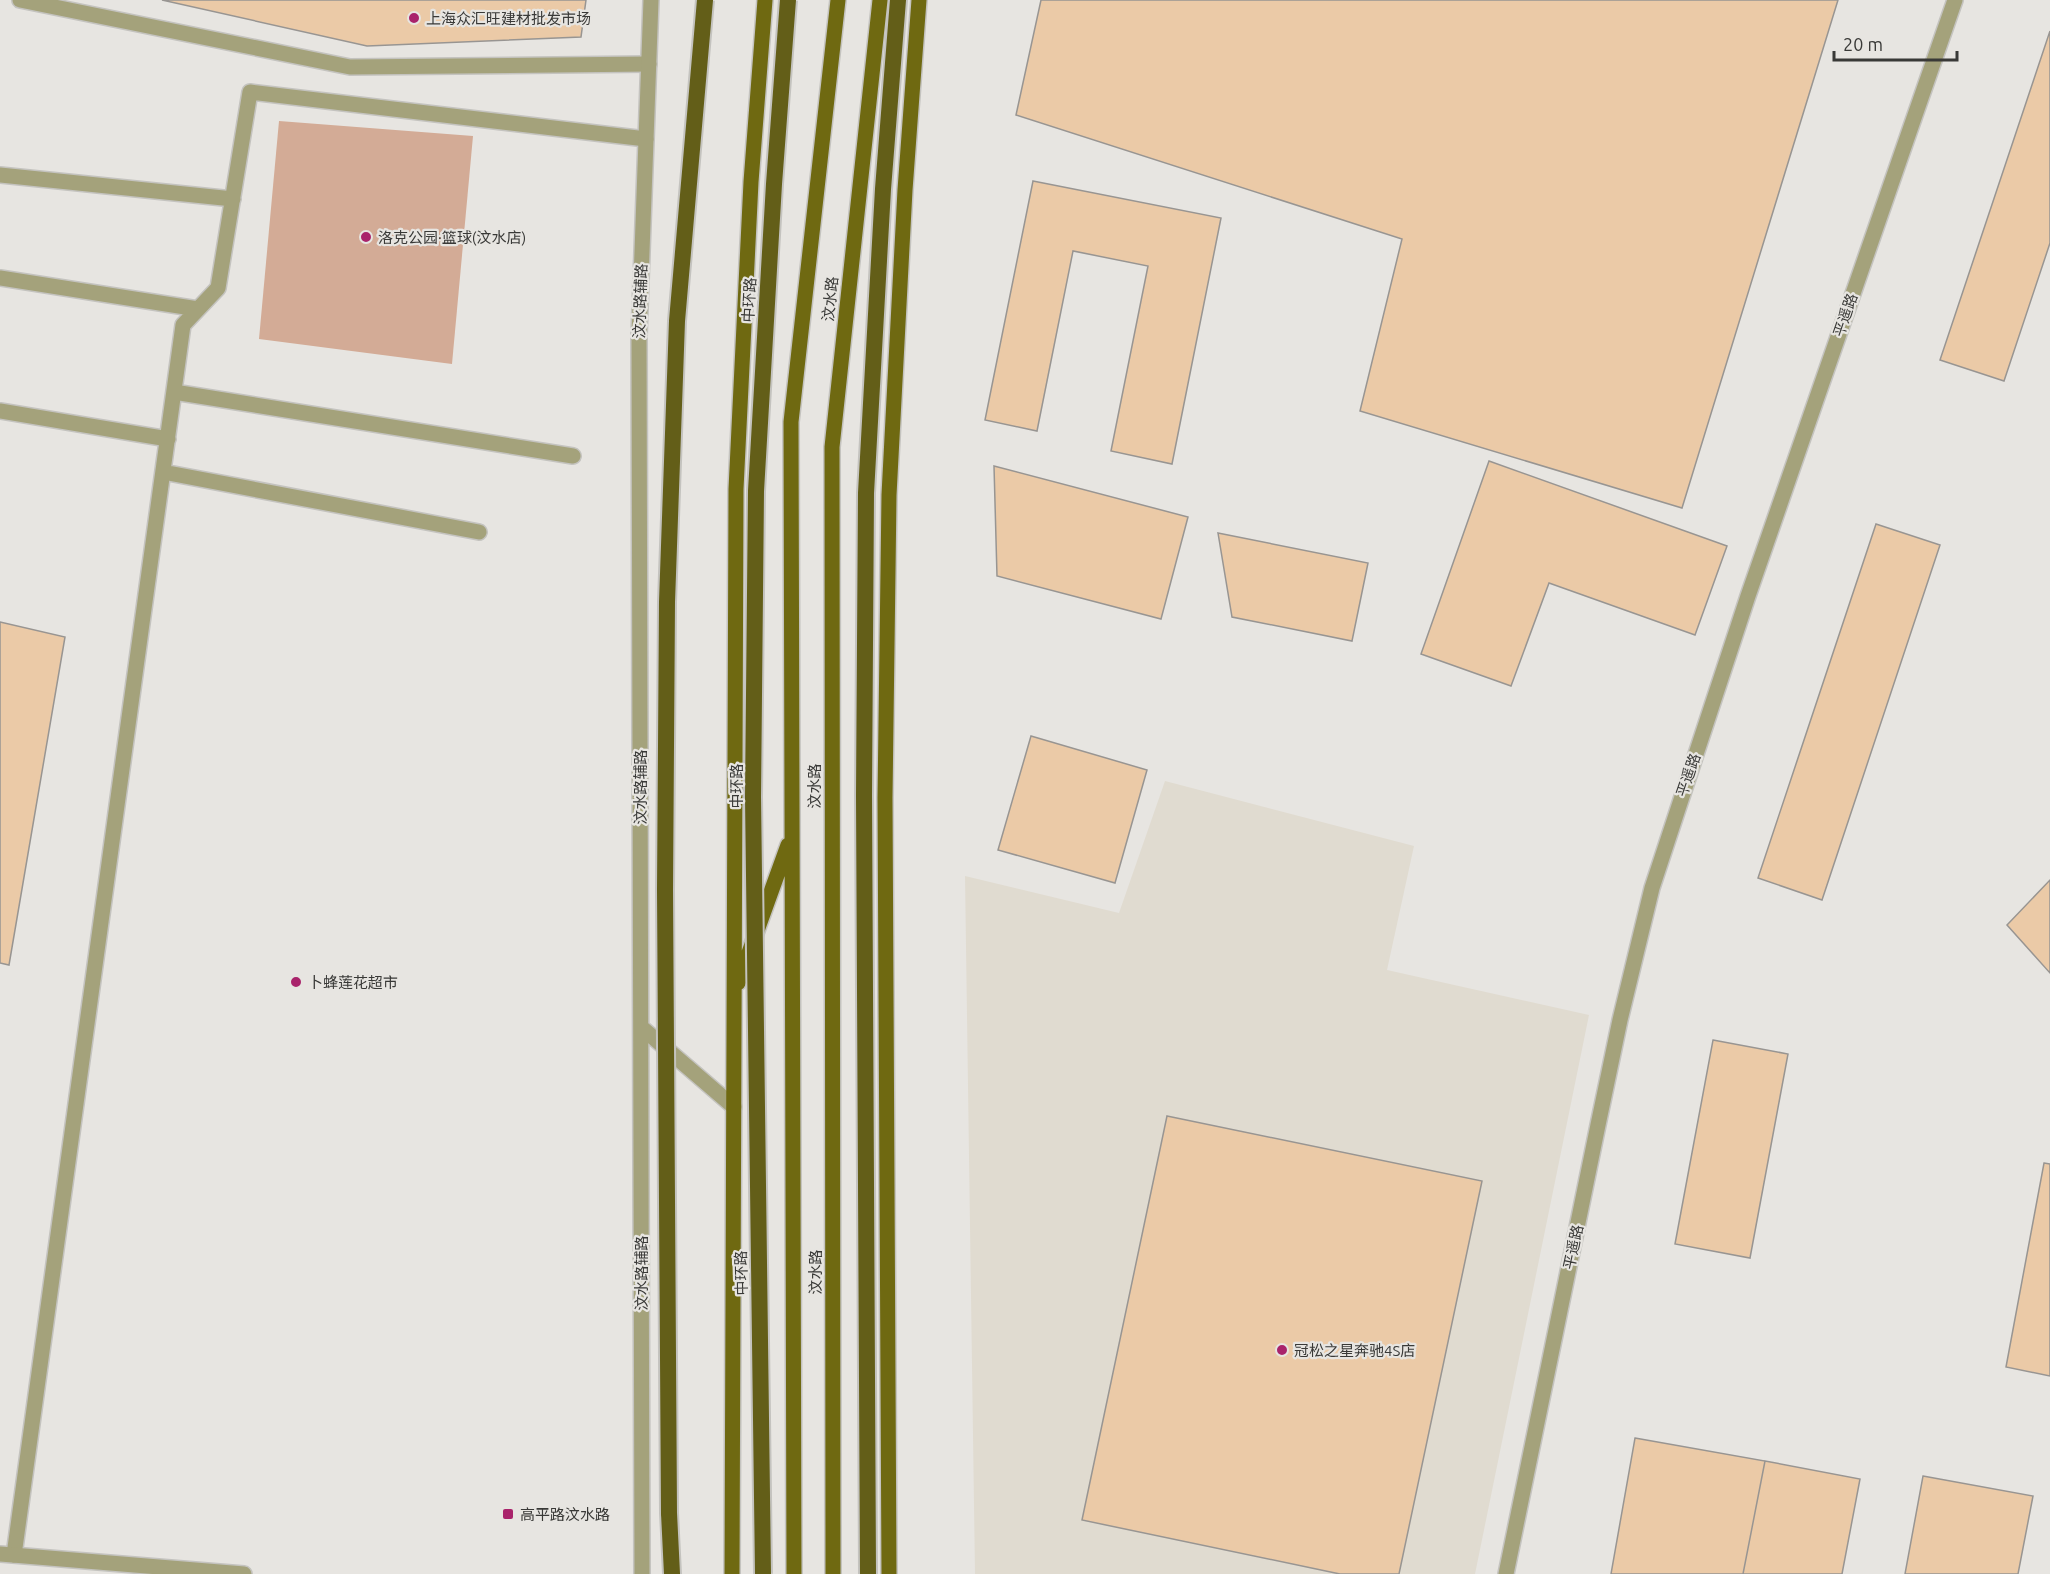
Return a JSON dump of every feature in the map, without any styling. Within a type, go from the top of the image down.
[{"type":"highway","points":[[672,1574],[669,1501],[667,602],[677,321],[705,0]]},
{"type":"highway","name":"中环路","points":[[763,1574],[753,797],[756,491],[774,184],[788,0]]},
{"type":"highway","points":[[868,1574],[864,795],[866,493],[883,189],[898,0]]},
{"type":"main road","points":[[732,1574],[736,489],[751,182],[765,0]]},
{"type":"main road","name":"汶水路","points":[[794,1574],[791,422],[838,0]]},
{"type":"main road","name":"汶水路","points":[[833,1574],[832,447],[880,0]]},
{"type":"main road","points":[[889,1574],[885,822],[889,518],[905,190],[919,0]]},
{"type":"main road","points":[[735,993],[792,833]]},
{"type":"street","points":[[20,0],[350,67],[649,64]]},
{"type":"street","name":"汶水路辅路","points":[[642,1574],[639,336],[651,0]]},
{"type":"street","name":"平遥路","points":[[1506,1574],[1598,1125],[1652,888],[1744,607],[1955,0]]},
{"type":"street","points":[[244,1574],[100,1568],[7,1555],[183,325],[218,288],[250,92],[646,139]]},
{"type":"street","points":[[0,175],[233,199]]},
{"type":"street","points":[[0,278],[198,309]]},
{"type":"street","points":[[174,392],[573,456]]},
{"type":"street","points":[[0,411],[168,439]]},
{"type":"street","points":[[163,472],[479,532]]},
{"type":"street","points":[[641,1027],[734,1107]]},
{"type":"shaded area","name":"洛克公园·篮球(汶水店)","points":[[279,121],[473,136],[452,364],[259,339]]},
{"type":"shaded area","points":[[1165,781],[1414,846],[1387,970],[1589,1015],[1475,1574],[975,1574],[965,876],[1119,913]]},
{"type":"building","name":"上海众汇旺建材批发市场","points":[[162,0],[586,0],[581,37],[367,46]]},
{"type":"building","points":[[1041,0],[1838,0],[1682,508],[1360,411],[1402,239],[1016,115]]},
{"type":"building","points":[[2050,31],[2050,243],[2004,381],[1940,360]]},
{"type":"building","points":[[1033,181],[1221,218],[1172,464],[1111,451],[1148,266],[1073,251],[1037,431],[985,420]]},
{"type":"building","points":[[1489,461],[1727,546],[1695,635],[1549,583],[1511,686],[1421,654]]},
{"type":"building","points":[[994,466],[1188,517],[1161,619],[997,576]]},
{"type":"building","points":[[1876,524],[1940,545],[1822,900],[1758,878]]},
{"type":"building","points":[[1218,533],[1368,563],[1352,641],[1232,617]]},
{"type":"building","points":[[0,622],[65,637],[9,965],[0,963]]},
{"type":"building","points":[[1031,736],[1147,770],[1115,883],[998,850]]},
{"type":"building","points":[[2050,880],[2050,973],[2007,925]]},
{"type":"building","points":[[1713,1040],[1788,1054],[1750,1258],[1675,1244]]},
{"type":"building","name":"冠松之星奔驰4S店","points":[[1167,1116],[1482,1181],[1399,1574],[1340,1574],[1082,1520]]},
{"type":"building","points":[[2044,1163],[2050,1164],[2050,1376],[2006,1367]]},
{"type":"building","points":[[1635,1438],[1765,1461],[1743,1574],[1611,1574]]},
{"type":"building","points":[[1765,1461],[1860,1479],[1842,1574],[1743,1574]]},
{"type":"building","points":[[1923,1476],[2033,1496],[2018,1574],[1905,1574]]},
{"type":"place","name":"上海众汇旺建材批发市场","points":[[414,18]]},
{"type":"place","name":"洛克公园·篮球(汶水店)","points":[[366,237]]},
{"type":"place","name":"卜蜂莲花超市","points":[[296,982]]},
{"type":"place","name":"冠松之星奔驰4S店","points":[[1282,1350]]},
{"type":"place","name":"高平路汶水路","points":[[508,1514]]}]
